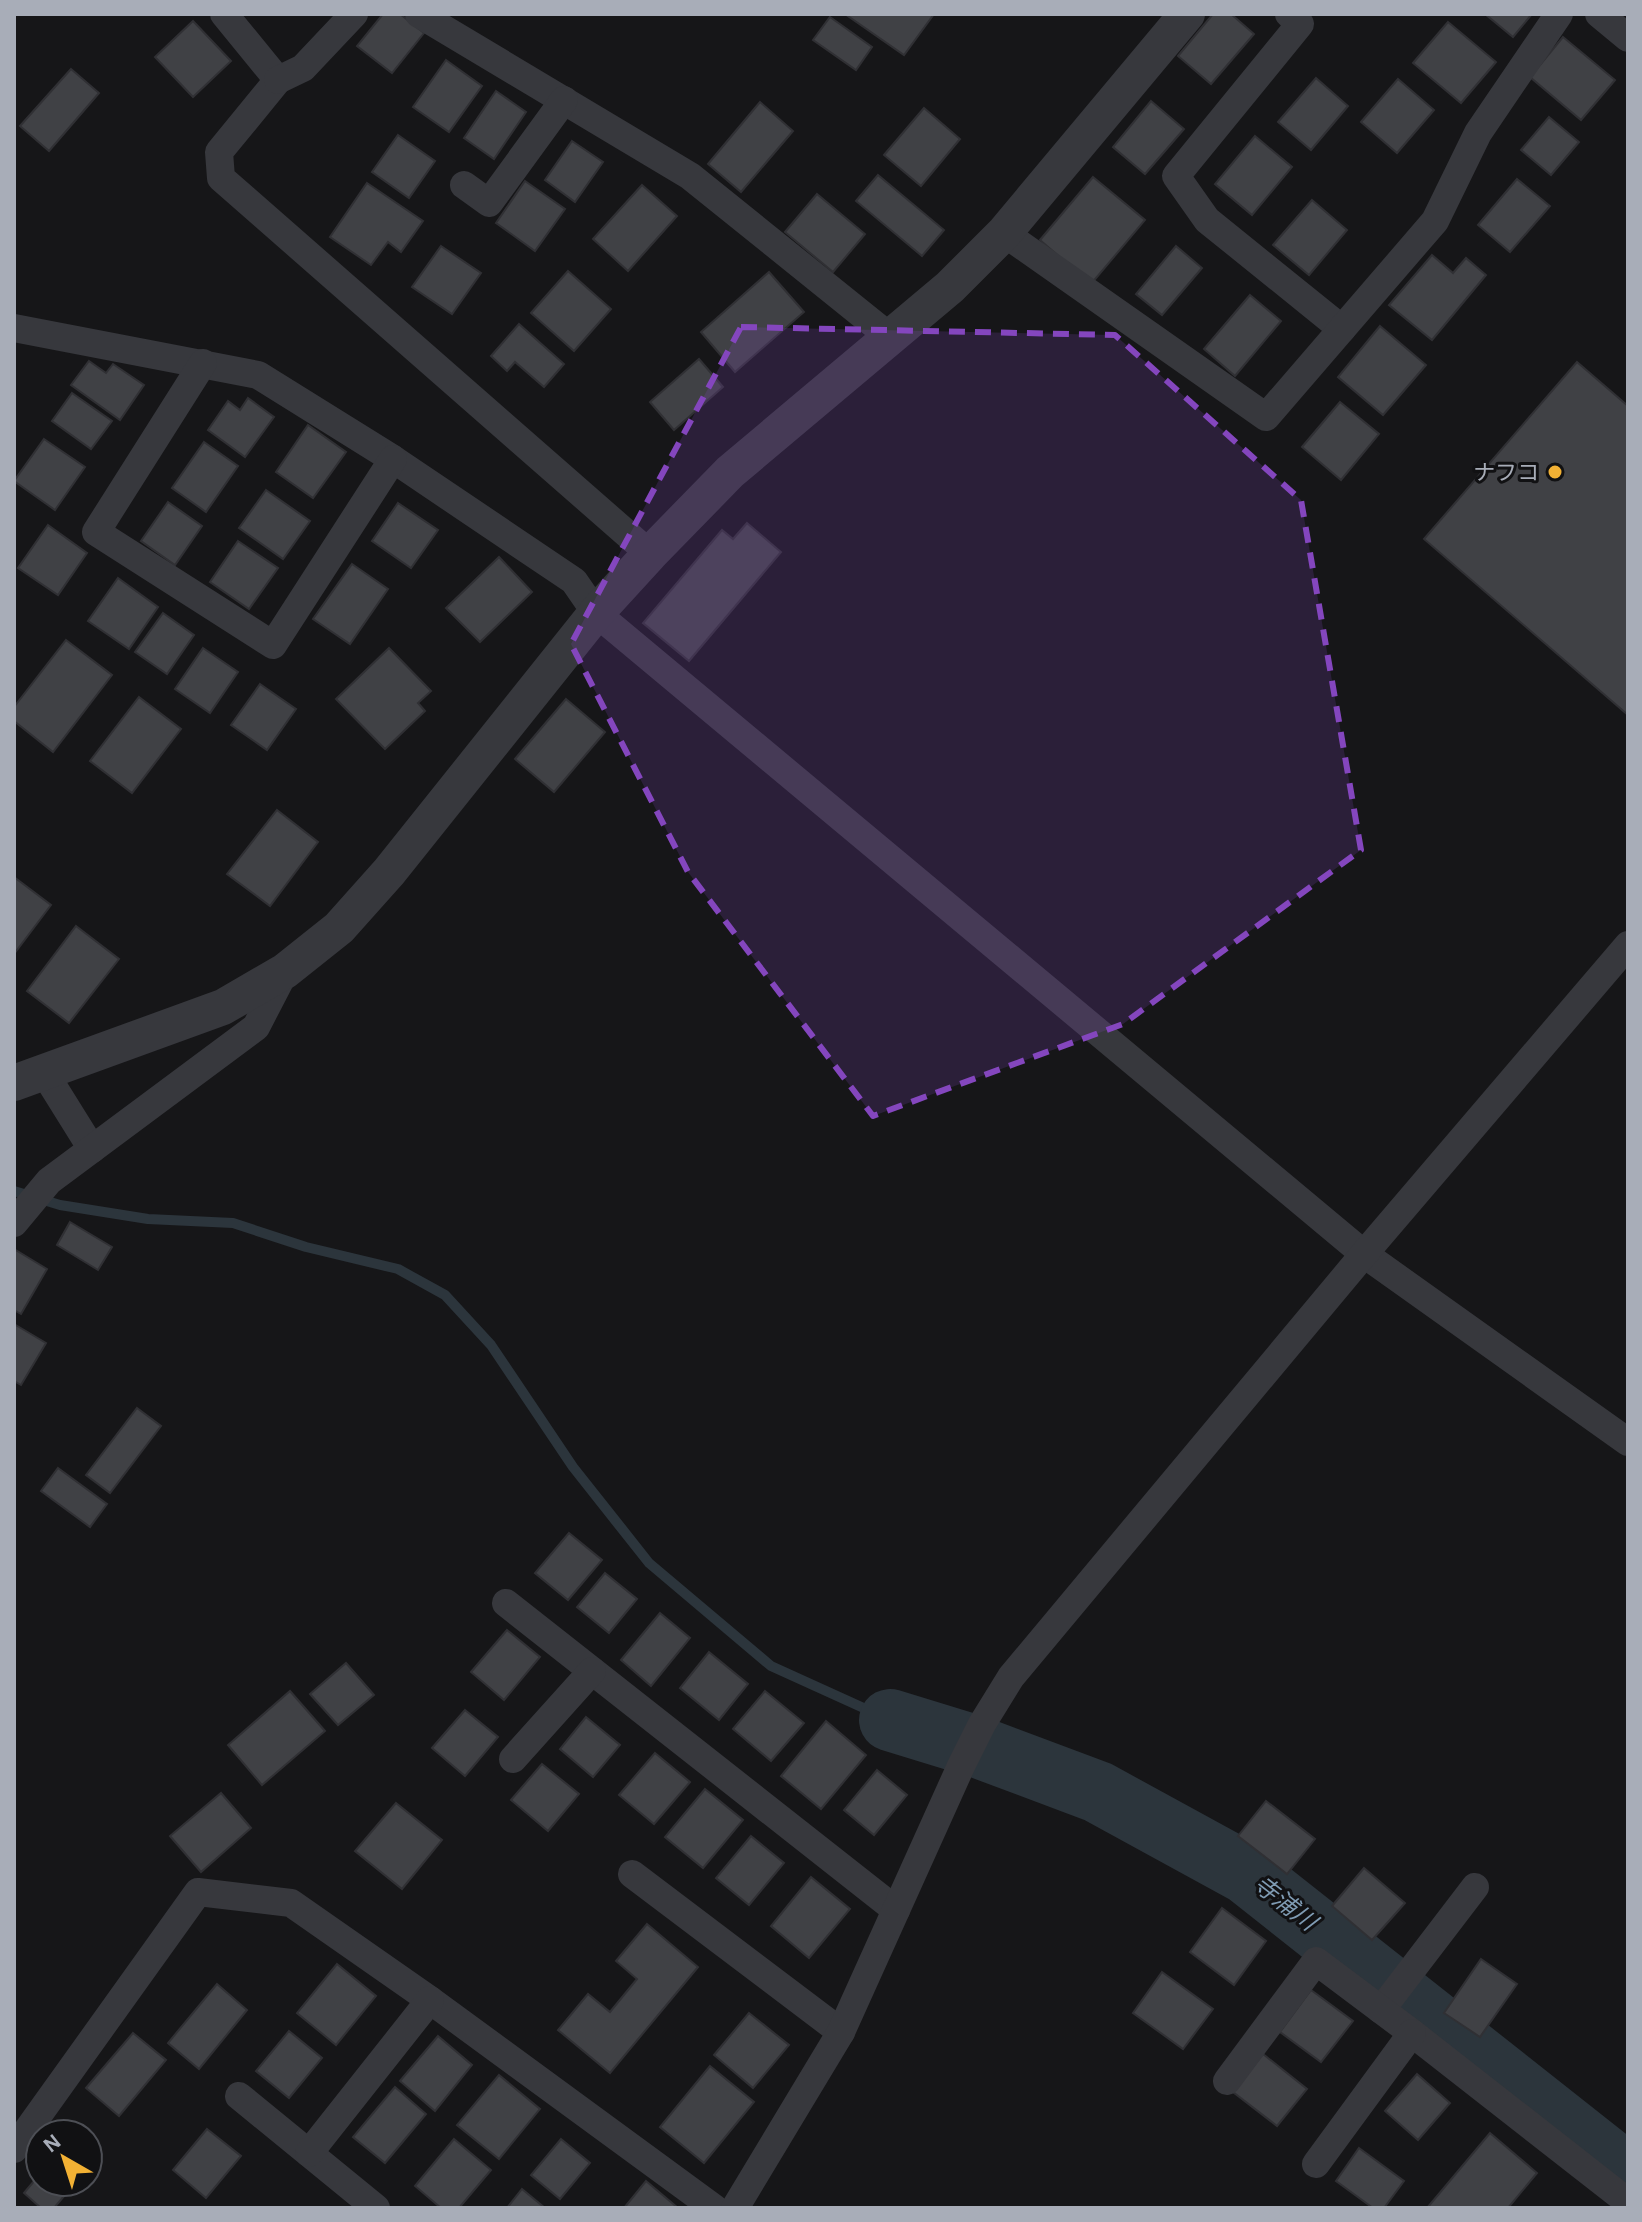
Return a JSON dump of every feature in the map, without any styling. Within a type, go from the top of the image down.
[{"type":"street","points":[[224,14],[278,80]]},
{"type":"street","points":[[354,14],[303,68],[278,80],[219,152],[221,178],[650,554]]},
{"type":"street","points":[[419,14],[690,176],[890,337]]},
{"type":"street","points":[[92,1149],[29,1078],[223,1007],[285,971],[339,928],[389,872],[596,613],[650,554],[730,472],[950,287],[1004,233],[1187,14]]},
{"type":"street","points":[[1289,14],[1300,24],[1176,176],[1207,220],[1342,329]]},
{"type":"street","points":[[1004,233],[1266,417],[1435,221],[1478,133],[1559,14]]},
{"type":"street","points":[[1599,14],[1628,38]]},
{"type":"street","points":[[464,185],[489,203],[564,100]]},
{"type":"street","points":[[14,328],[258,375],[393,459],[574,581],[596,613],[1364,1254],[1628,1442]]},
{"type":"street","points":[[203,363],[96,532],[273,645],[393,459]]},
{"type":"street","points":[[735,2208],[841,2032],[961,1766],[1011,1677],[1364,1254],[1628,945]]},
{"type":"street","points":[[20,1216],[49,1181],[256,1027],[285,971]]},
{"type":"street","points":[[506,1603],[896,1910]]},
{"type":"street","points":[[513,1759],[592,1671]]},
{"type":"street","points":[[632,1874],[841,2032]]},
{"type":"street","points":[[1381,2010],[1475,1887]]},
{"type":"street","points":[[14,2149],[198,1892],[291,1903],[430,2000],[714,2208]]},
{"type":"street","points":[[1227,2081],[1316,1961],[1628,2202]]},
{"type":"street","points":[[309,2153],[430,2000]]},
{"type":"street","points":[[1316,2164],[1412,2033]]},
{"type":"street","points":[[239,2096],[376,2208]]},
{"type":"highlighted area","points":[[741,327],[1115,335],[1301,500],[1361,850],[1123,1024],[873,1116],[688,872],[571,644]]},
{"type":"building","points":[[383,14],[400,14],[424,33],[392,73],[357,46]]},
{"type":"building","points":[[845,14],[934,14],[904,55]]},
{"type":"building","points":[[1213,14],[1231,14],[1254,34],[1211,84],[1178,56]]},
{"type":"building","points":[[1485,14],[1532,14],[1513,37]]},
{"type":"building","points":[[830,17],[872,47],[856,70],[813,40]]},
{"type":"building","points":[[193,21],[231,61],[193,97],[155,57]]},
{"type":"building","points":[[1448,22],[1496,62],[1461,103],[1413,63]]},
{"type":"building","points":[[1563,37],[1615,80],[1581,120],[1530,77]]},
{"type":"building","points":[[446,60],[482,86],[449,132],[413,107]]},
{"type":"building","points":[[71,69],[99,93],[49,151],[20,126]]},
{"type":"building","points":[[1316,78],[1348,106],[1311,150],[1278,122]]},
{"type":"building","points":[[1398,79],[1434,110],[1397,153],[1361,122]]},
{"type":"building","points":[[496,91],[526,112],[494,159],[464,138]]},
{"type":"building","points":[[1151,101],[1184,129],[1145,174],[1113,147]]},
{"type":"building","points":[[760,102],[793,131],[741,192],[708,164]]},
{"type":"building","points":[[924,108],[960,139],[921,186],[884,155]]},
{"type":"building","points":[[1549,117],[1579,142],[1551,175],[1521,150]]},
{"type":"building","points":[[398,135],[435,161],[409,198],[372,172]]},
{"type":"building","points":[[1255,136],[1292,167],[1252,215],[1215,184]]},
{"type":"building","points":[[572,141],[603,162],[575,202],[545,180]]},
{"type":"building","points":[[878,175],[944,230],[922,256],[856,201]]},
{"type":"building","points":[[1093,177],[1145,220],[1091,284],[1040,240]]},
{"type":"building","points":[[1517,179],[1550,206],[1510,252],[1478,225]]},
{"type":"building","points":[[525,181],[565,209],[535,251],[496,223]]},
{"type":"building","points":[[367,183],[423,221],[401,252],[388,242],[371,265],[330,237]]},
{"type":"building","points":[[642,185],[677,216],[628,271],[593,239]]},
{"type":"building","points":[[817,194],[865,234],[833,272],[785,232]]},
{"type":"building","points":[[1312,200],[1347,230],[1309,275],[1273,245]]},
{"type":"building","points":[[441,246],[481,273],[452,314],[412,287]]},
{"type":"building","points":[[1176,246],[1202,268],[1162,315],[1136,294]]},
{"type":"building","points":[[1432,255],[1453,273],[1466,258],[1486,275],[1432,340],[1389,305]]},
{"type":"building","points":[[568,271],[611,309],[574,351],[531,313]]},
{"type":"building","points":[[769,272],[804,312],[735,372],[701,332]]},
{"type":"building","points":[[1250,295],[1281,321],[1235,376],[1204,349]]},
{"type":"building","points":[[519,324],[564,364],[544,387],[515,362],[507,371],[491,356]]},
{"type":"building","points":[[1380,326],[1426,365],[1383,415],[1338,377]]},
{"type":"building","points":[[699,359],[723,387],[674,430],[650,402]]},
{"type":"building","points":[[89,361],[106,373],[113,364],[144,385],[120,420],[71,385]]},
{"type":"building","name":"ナフコ","points":[[1577,362],[1628,406],[1628,715],[1424,539]]},
{"type":"building","points":[[72,393],[112,421],[91,449],[52,421]]},
{"type":"building","points":[[248,398],[274,417],[245,457],[208,430],[228,401],[240,410]]},
{"type":"building","points":[[1340,402],[1379,434],[1341,480],[1302,447]]},
{"type":"building","points":[[308,425],[346,452],[313,498],[276,472]]},
{"type":"building","points":[[44,439],[85,467],[55,510],[14,481]]},
{"type":"building","points":[[204,442],[238,466],[206,512],[172,488]]},
{"type":"building","points":[[266,490],[310,521],[283,559],[239,528]]},
{"type":"building","points":[[168,502],[202,526],[175,565],[141,541]]},
{"type":"building","points":[[398,503],[438,530],[411,568],[372,541]]},
{"type":"building","points":[[747,523],[781,552],[689,661],[643,623],[722,530],[733,539]]},
{"type":"building","points":[[48,525],[87,553],[58,595],[18,568]]},
{"type":"building","points":[[238,541],[278,568],[249,609],[210,582]]},
{"type":"building","points":[[499,557],[532,592],[480,642],[446,608]]},
{"type":"building","points":[[352,564],[388,589],[350,644],[313,619]]},
{"type":"building","points":[[118,578],[158,607],[129,649],[88,621]]},
{"type":"building","points":[[163,613],[194,635],[167,674],[135,652]]},
{"type":"building","points":[[66,640],[112,675],[53,752],[14,721],[14,707]]},
{"type":"building","points":[[203,648],[238,672],[210,713],[175,689]]},
{"type":"building","points":[[389,648],[431,691],[418,703],[425,711],[385,749],[336,699]]},
{"type":"building","points":[[260,684],[296,709],[267,750],[231,725]]},
{"type":"building","points":[[139,697],[181,729],[132,793],[90,761]]},
{"type":"building","points":[[566,699],[605,732],[554,792],[515,759]]},
{"type":"building","points":[[277,810],[318,842],[270,906],[227,874]]},
{"type":"building","points":[[14,877],[51,905],[14,954]]},
{"type":"building","points":[[76,926],[119,959],[69,1023],[27,991]]},
{"type":"building","points":[[70,1222],[112,1247],[98,1270],[57,1245]]},
{"type":"building","points":[[14,1249],[47,1269],[21,1314],[14,1310]]},
{"type":"building","points":[[14,1324],[46,1343],[21,1385],[14,1381]]},
{"type":"building","points":[[137,1408],[161,1426],[110,1493],[86,1475]]},
{"type":"building","points":[[58,1468],[107,1504],[90,1527],[41,1491]]},
{"type":"building","points":[[569,1533],[602,1560],[568,1600],[535,1573]]},
{"type":"building","points":[[605,1573],[637,1599],[609,1633],[577,1607]]},
{"type":"building","points":[[660,1613],[690,1638],[651,1686],[621,1660]]},
{"type":"building","points":[[507,1630],[540,1657],[504,1700],[471,1672]]},
{"type":"building","points":[[709,1652],[748,1684],[719,1720],[680,1688]]},
{"type":"building","points":[[346,1663],[374,1695],[338,1725],[310,1694]]},
{"type":"building","points":[[290,1691],[325,1731],[262,1785],[228,1745]]},
{"type":"building","points":[[765,1691],[804,1723],[771,1761],[733,1729]]},
{"type":"building","points":[[465,1710],[498,1737],[465,1776],[432,1748]]},
{"type":"building","points":[[586,1717],[620,1745],[593,1777],[560,1749]]},
{"type":"building","points":[[826,1721],[866,1755],[821,1809],[781,1776]]},
{"type":"building","points":[[655,1753],[690,1782],[654,1824],[619,1795]]},
{"type":"building","points":[[542,1764],[579,1794],[548,1831],[511,1800]]},
{"type":"building","points":[[877,1770],[907,1795],[874,1835],[844,1810]]},
{"type":"building","points":[[705,1789],[743,1820],[703,1868],[665,1837]]},
{"type":"building","points":[[221,1793],[251,1828],[201,1872],[170,1836]]},
{"type":"building","points":[[1266,1801],[1315,1839],[1287,1874],[1238,1836]]},
{"type":"building","points":[[396,1803],[442,1840],[402,1889],[355,1851]]},
{"type":"building","points":[[751,1836],[784,1863],[749,1905],[716,1878]]},
{"type":"building","points":[[1364,1868],[1405,1903],[1372,1940],[1332,1906]]},
{"type":"building","points":[[811,1877],[850,1909],[809,1958],[771,1926]]},
{"type":"building","points":[[1222,1908],[1266,1941],[1234,1985],[1190,1952]]},
{"type":"building","points":[[647,1924],[698,1967],[610,2073],[558,2030],[588,1994],[610,2012],[637,1979],[616,1961]]},
{"type":"building","points":[[1481,1959],[1517,1984],[1480,2037],[1444,2013]]},
{"type":"building","points":[[337,1964],[376,1996],[336,2045],[297,2013]]},
{"type":"building","points":[[1162,1972],[1213,2009],[1183,2049],[1133,2013]]},
{"type":"building","points":[[217,1984],[247,2010],[199,2069],[168,2043]]},
{"type":"building","points":[[1311,1990],[1353,2021],[1321,2062],[1280,2032]]},
{"type":"building","points":[[749,2013],[789,2045],[753,2088],[714,2055]]},
{"type":"building","points":[[289,2031],[322,2058],[289,2098],[256,2071]]},
{"type":"building","points":[[133,2033],[166,2060],[119,2116],[86,2088]]},
{"type":"building","points":[[438,2036],[472,2065],[435,2111],[400,2081]]},
{"type":"building","points":[[1263,2054],[1307,2089],[1277,2126],[1233,2092]]},
{"type":"building","points":[[710,2066],[754,2102],[704,2163],[660,2127]]},
{"type":"building","points":[[1417,2074],[1450,2103],[1418,2140],[1385,2111]]},
{"type":"building","points":[[499,2075],[540,2109],[499,2159],[457,2125]]},
{"type":"building","points":[[395,2087],[426,2114],[385,2163],[353,2137]]},
{"type":"building","points":[[207,2129],[241,2156],[206,2198],[173,2170]]},
{"type":"building","points":[[1490,2133],[1537,2173],[1508,2208],[1427,2208]]},
{"type":"building","points":[[454,2139],[491,2170],[459,2208],[441,2208],[415,2186]]},
{"type":"building","points":[[561,2139],[590,2163],[560,2199],[531,2175]]},
{"type":"building","points":[[1359,2148],[1404,2181],[1384,2208],[1373,2208],[1336,2181]]},
{"type":"building","points":[[646,2181],[678,2208],[624,2208]]},
{"type":"building","points":[[522,2189],[545,2208],[507,2208]]},
{"type":"building","points":[[30,2198],[62,2198],[54,2208],[41,2208]]},
{"type":"waterway","points":[[14,1191],[60,1205],[148,1219],[233,1223],[306,1247],[398,1269],[445,1295],[491,1345],[573,1467],[649,1563],[771,1666],[890,1720]]},
{"type":"waterway","name":"寺浦川","points":[[890,1720],[978,1747],[1098,1792],[1246,1873],[1628,2175]]},
{"type":"place","name":"ナフコ","points":[[1555,472]]}]
